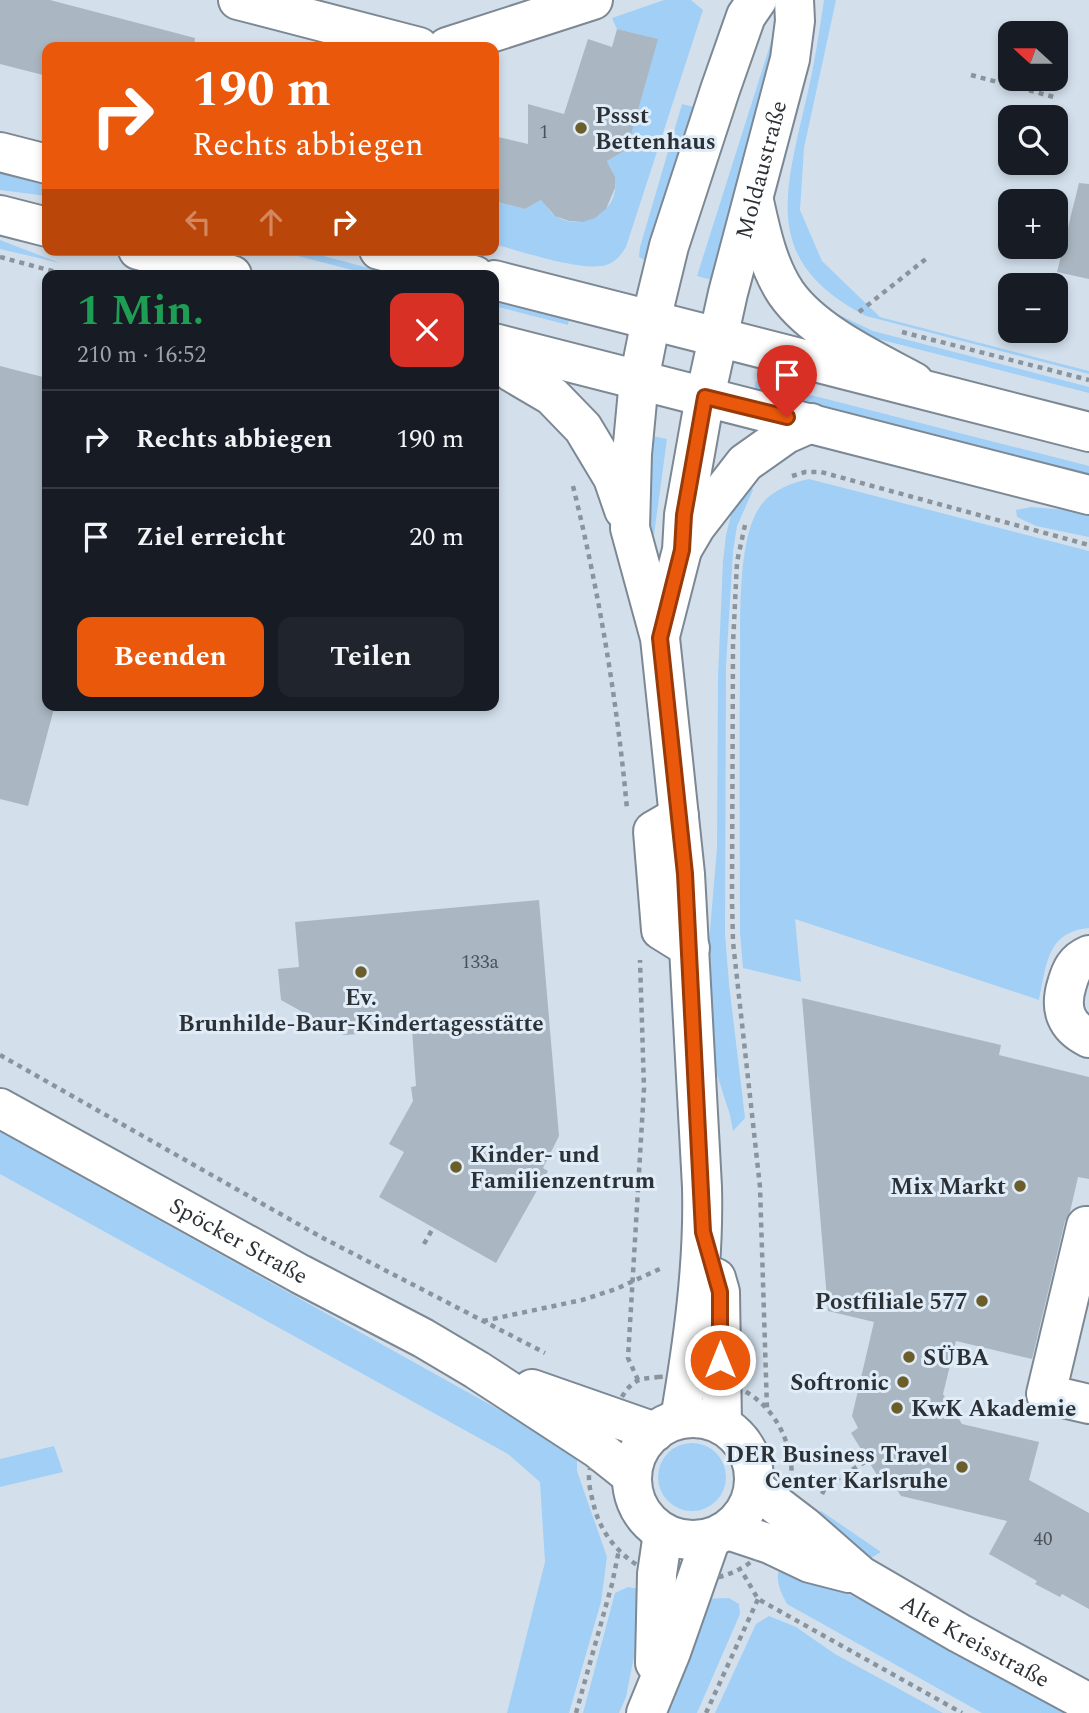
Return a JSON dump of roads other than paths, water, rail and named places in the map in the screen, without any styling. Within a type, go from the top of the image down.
[{"type":"street","points":[[238,0],[274,5],[400,42]]},
{"type":"street","points":[[357,0],[374,35]]},
{"type":"street","points":[[462,42],[593,0]]},
{"type":"street","points":[[630,528],[632,454],[639,380],[651,320],[688,184],[746,16],[757,0]]},
{"type":"street","name":"Moldaustraße","points":[[682,550],[688,488],[705,397],[753,197],[790,59],[795,21],[794,0]]},
{"type":"street","points":[[0,152],[42,163]]},
{"type":"street","points":[[753,197],[772,266],[787,294],[805,314],[840,339],[935,393]]},
{"type":"street","points":[[0,215],[42,226]]},
{"type":"street","points":[[161,256],[213,270]]},
{"type":"street","points":[[402,256],[455,270]]},
{"type":"street","points":[[499,281],[1089,432]]},
{"type":"street","points":[[499,343],[1089,495]]},
{"type":"street","points":[[499,360],[513,373],[552,396],[583,428],[613,478],[630,528],[660,638],[690,948],[703,1232],[687,1378],[667,1426]]},
{"type":"street","points":[[660,638],[682,550],[696,526],[745,463],[786,434],[811,423]]},
{"type":"street","points":[[1089,955],[1072,969],[1062,998],[1063,1014],[1077,1032],[1089,1038]]},
{"type":"street","name":"Spöcker Straße","points":[[0,1108],[300,1274],[424,1338],[598,1449],[632,1476]]},
{"type":"street","points":[[1089,1226],[1086,1226],[1046,1394],[1089,1404]]},
{"type":"street","points":[[703,1232],[720,1292],[722,1425]]},
{"type":"street","name":"Spöcker Straße","points":[[477,1370],[667,1426]]},
{"type":"street","points":[[650,1702],[671,1652],[695,1578],[720,1534],[745,1512],[754,1489],[751,1458],[734,1434],[722,1425],[701,1419],[667,1426],[643,1444],[635,1460],[632,1476],[639,1509],[663,1532],[678,1539],[695,1541],[720,1534]]},
{"type":"street","name":"Alte Kreisstraße","points":[[754,1489],[805,1527],[861,1576],[959,1633],[1089,1703]]},
{"type":"street","points":[[650,1702],[657,1574],[663,1532]]},
{"type":"street","name":"Alte Kreisstraße","points":[[720,1534],[769,1544],[810,1563],[861,1576]]},
{"type":"place","name":"Pssst Bettenhaus","points":[[581,128]]},
{"type":"place","name":"Ev. Brunhilde-Baur-Kindertagesstätte","points":[[361,972]]},
{"type":"place","name":"Kinder- und Familienzentrum","points":[[456,1167]]},
{"type":"place","name":"Mix Markt","points":[[1020,1186]]},
{"type":"place","name":"Postfiliale 577","points":[[982,1301]]},
{"type":"place","name":"SÜBA","points":[[909,1357]]},
{"type":"place","name":"Softronic","points":[[903,1382]]},
{"type":"place","name":"KwK Akademie","points":[[897,1408]]},
{"type":"place","name":"DER Business Travel Center Karlsruhe","points":[[962,1467]]}]
